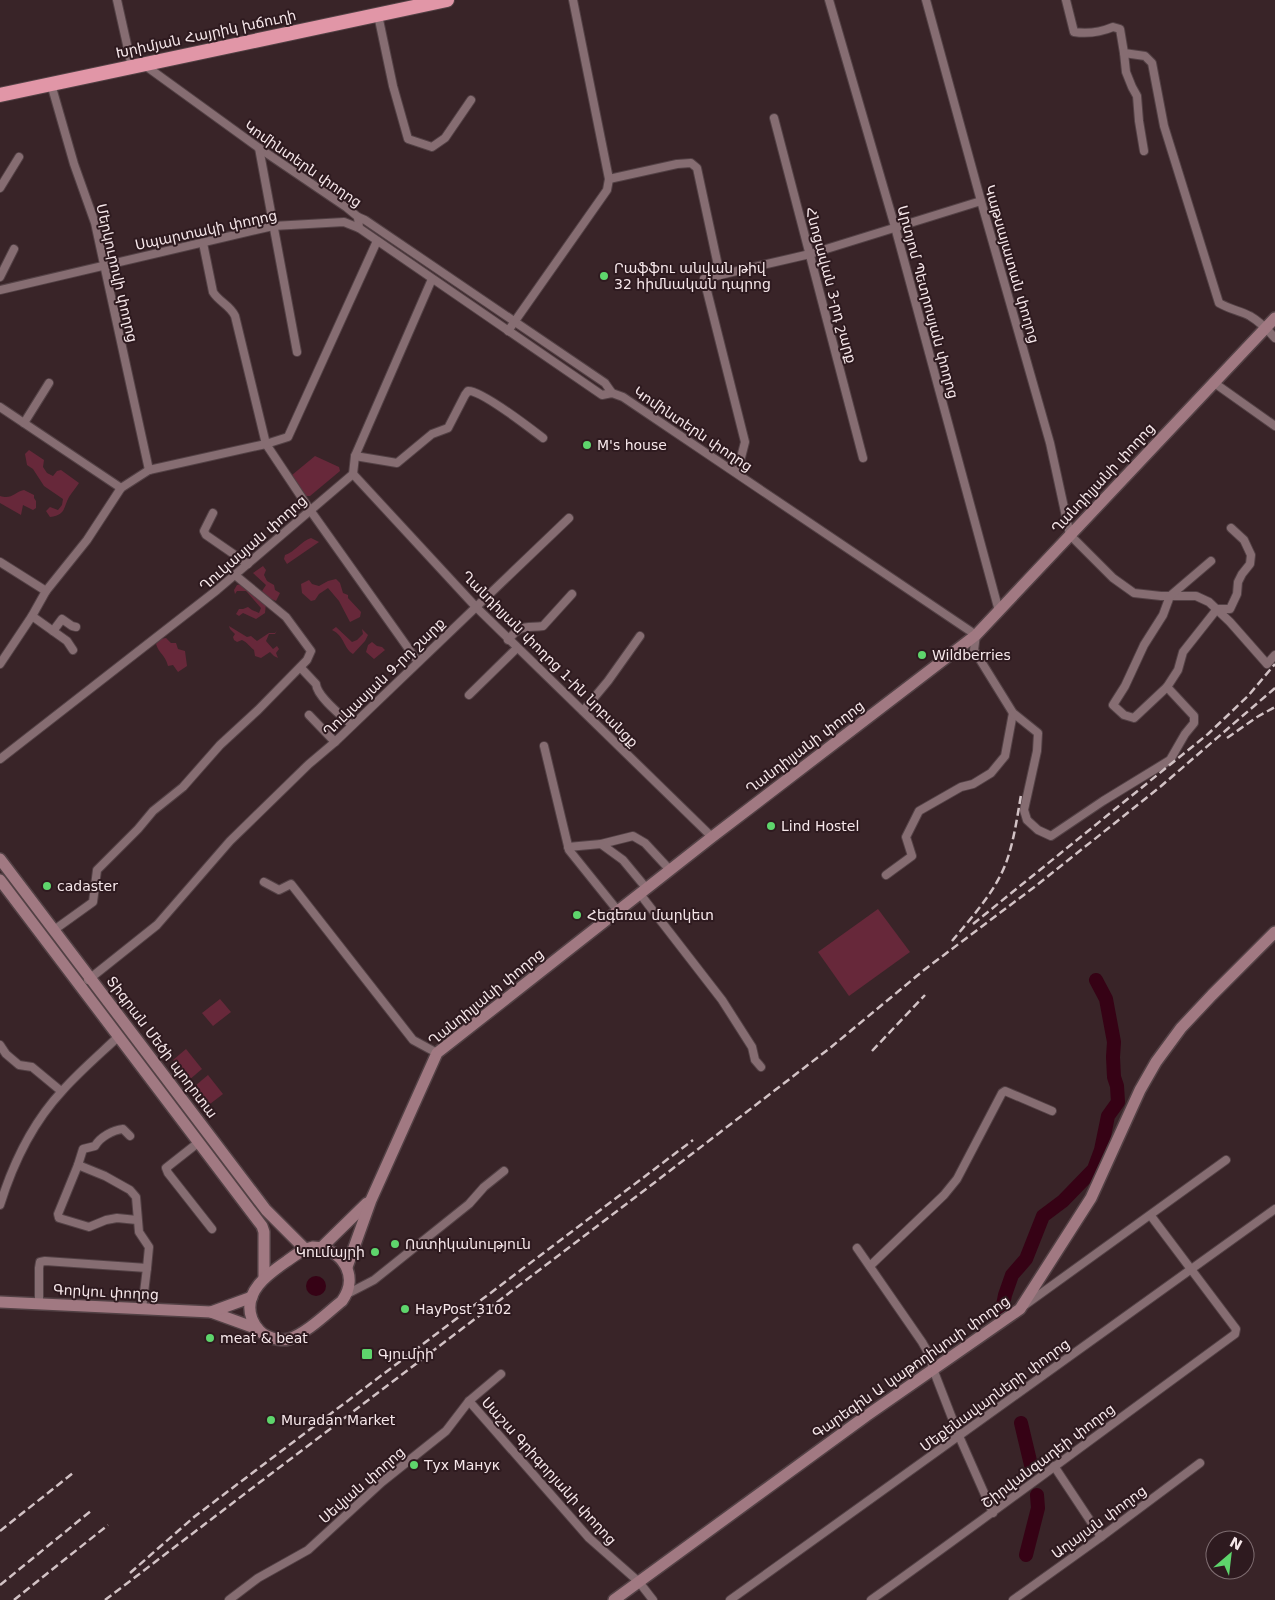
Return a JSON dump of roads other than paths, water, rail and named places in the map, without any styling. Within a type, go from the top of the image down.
[{"type":"highway","name":"Խրիմյան Հայրիկ խճուղի","points":[[0,95],[447,0]]},
{"type":"main road","name":"Ղանդիլյանի փողոց","points":[[346,1267],[370,1200],[437,1053],[712,837],[976,635],[1275,318]]},
{"type":"main road","name":"Տիգրան Մեծի պողոտա","points":[[0,859],[266,1210],[304,1249]]},
{"type":"main road","name":"Տիգրան Մեծի պողոտա","points":[[0,880],[262,1226],[264,1232],[264,1277]]},
{"type":"main road","points":[[1020,1309],[1091,1198],[1140,1090],[1156,1062],[1181,1028],[1275,932]]},
{"type":"main road","name":"Ղանդիլյանի փողոց","points":[[322,1247],[370,1200]]},
{"type":"main road","points":[[322,1247],[335,1253],[346,1267],[350,1279],[347,1294],[342,1301],[296,1336],[286,1340],[269,1337],[258,1329],[251,1317],[252,1297],[258,1286],[264,1277],[304,1249],[322,1247]]},
{"type":"main road","name":"Գորկու փողոց","points":[[211,1312],[252,1297]]},
{"type":"main road","name":"Գորկու փողոց","points":[[0,1302],[211,1312],[258,1329]]},
{"type":"main road","name":"Գարեգին Ա կաթողիկոսի փողոց","points":[[614,1600],[866,1416],[1020,1309]]},
{"type":"street","points":[[117,0],[138,66]]},
{"type":"street","points":[[508,331],[607,190],[609,179],[573,0]]},
{"type":"street","name":"Արտյոմ Պետրոսյան փողոց","points":[[829,0],[895,227],[999,611]]},
{"type":"street","name":"Կաթսայատան փողոց","points":[[926,0],[1050,443],[1070,535]]},
{"type":"street","points":[[1066,0],[1074,32],[1105,30],[1113,27],[1120,29],[1126,72],[1137,96],[1144,151]]},
{"type":"street","points":[[378,15],[393,86],[408,139],[432,147],[445,138],[471,100]]},
{"type":"street","points":[[1124,53],[1145,56],[1152,64],[1164,126],[1219,303],[1228,309],[1249,316],[1266,327],[1275,338]]},
{"type":"street","name":"Կոմինտերն փողոց","points":[[138,66],[358,217],[359,228],[377,241],[602,395],[612,393],[623,397],[976,635]]},
{"type":"street","name":"Մերկուրովի փողոց","points":[[50,84],[74,164],[95,223],[149,470]]},
{"type":"street","name":"Հնոցավան 3-րդ շարք","points":[[774,118],[863,458]]},
{"type":"street","points":[[259,148],[296,352]]},
{"type":"street","points":[[0,188],[18,157]]},
{"type":"street","points":[[609,179],[677,164],[691,163],[697,168],[720,275]]},
{"type":"street","points":[[737,473],[745,442],[704,278],[810,254],[981,201]]},
{"type":"street","points":[[358,217],[605,383],[612,393]]},
{"type":"street","name":"Սպարտակի փողոց","points":[[0,290],[273,226],[344,222],[359,228]]},
{"type":"street","points":[[0,664],[46,591],[87,540],[121,488],[149,470],[266,444],[288,437],[377,241]]},
{"type":"street","points":[[203,243],[213,292],[215,296],[233,311],[235,316],[266,444],[310,510],[418,662]]},
{"type":"street","points":[[0,277],[14,249]]},
{"type":"street","points":[[353,474],[354,456],[432,279]]},
{"type":"street","points":[[1213,382],[1275,426]]},
{"type":"street","points":[[24,423],[49,383]]},
{"type":"street","points":[[354,456],[397,463],[432,434],[448,428],[464,395],[468,391],[472,391],[490,400],[543,438]]},
{"type":"street","points":[[0,407],[121,488]]},
{"type":"street","points":[[72,456],[77,447]]},
{"type":"street","name":"Ղուկասյան փողոց","points":[[0,758],[191,611],[353,474]]},
{"type":"street","name":"Ղանդիլյան փողոց 1-ին նրբանցք","points":[[353,474],[508,640],[712,837]]},
{"type":"street","points":[[213,513],[204,531],[206,535],[248,564]]},
{"type":"street","name":"Ղուկասյան 9-րդ շարք","points":[[81,986],[156,925],[230,841],[569,518]]},
{"type":"street","points":[[1217,609],[1230,609],[1237,594],[1238,582],[1250,564],[1251,555],[1244,540],[1231,528]]},
{"type":"street","points":[[1070,535],[1113,578],[1134,593],[1196,596],[1209,602],[1217,609],[1268,664],[1275,655]]},
{"type":"street","points":[[1211,561],[1170,596],[1163,615],[1144,645],[1126,686],[1113,705],[1124,715],[1134,718],[1167,687],[1178,670],[1183,652],[1217,609]]},
{"type":"street","points":[[0,562],[46,591]]},
{"type":"street","points":[[54,930],[93,902],[97,870],[138,829],[153,811],[183,787],[220,745],[301,668],[311,650],[286,617],[235,575]]},
{"type":"street","points":[[508,640],[523,626],[543,626],[572,594]]},
{"type":"street","points":[[32,616],[67,641],[73,650]]},
{"type":"street","points":[[53,631],[62,619],[73,626],[62,637]]},
{"type":"street","points":[[976,635],[974,650],[1013,713],[1038,733],[1037,751],[1024,810],[1027,820],[1038,830],[1051,836],[1102,801],[1170,760],[1184,734],[1194,723],[1194,716],[1167,687]]},
{"type":"street","points":[[583,712],[640,636]]},
{"type":"street","points":[[469,695],[517,648]]},
{"type":"street","points":[[301,668],[316,684],[316,688],[323,697],[352,725]]},
{"type":"street","points":[[886,876],[912,856],[906,837],[919,811],[961,787],[973,784],[992,773],[1005,756],[1013,713]]},
{"type":"street","points":[[309,715],[335,742]]},
{"type":"street","points":[[544,746],[568,847],[618,911]]},
{"type":"street","points":[[568,847],[601,844],[633,836],[645,842],[670,870]]},
{"type":"street","points":[[601,844],[623,860],[643,891],[722,1000],[752,1047],[755,1060],[762,1067]]},
{"type":"street","points":[[264,882],[279,890],[290,884],[413,1040],[437,1053]]},
{"type":"street","points":[[0,1205],[8,1179],[31,1133],[61,1091],[119,1036]]},
{"type":"street","points":[[0,1045],[6,1054],[19,1064],[32,1066],[61,1091]]},
{"type":"street","points":[[870,1266],[957,1179],[1003,1092],[1052,1112]]},
{"type":"street","points":[[130,1136],[123,1129],[117,1130],[99,1139],[95,1146],[83,1149],[58,1214],[59,1218],[89,1227],[117,1218],[137,1220]]},
{"type":"street","points":[[199,1142],[166,1168],[212,1229]]},
{"type":"street","name":"Գարեգին Ա կաթողիկոսի փողոց","points":[[1020,1309],[1226,1160]]},
{"type":"street","points":[[78,1165],[105,1176],[130,1190],[136,1197],[140,1236],[149,1247],[142,1309]]},
{"type":"street","points":[[347,1294],[374,1280],[469,1204],[484,1187],[504,1171]]},
{"type":"street","name":"Մեքենավարների փողոց","points":[[730,1600],[1275,1209]]},
{"type":"street","points":[[1151,1216],[1190,1270]]},
{"type":"street","points":[[857,1248],[930,1356],[933,1369],[959,1436],[993,1513]]},
{"type":"street","points":[[39,1304],[40,1262],[148,1268]]},
{"type":"street","name":"Շիրվանզադեի փողոց","points":[[871,1600],[993,1513],[1054,1466],[1235,1334],[1236,1329],[1190,1270]]},
{"type":"street","name":"Սեվյան փողոց","points":[[229,1600],[258,1578],[308,1550],[382,1482],[446,1431],[469,1401],[500,1374]]},
{"type":"street","name":"Սաշա Գրիգորյանի փողոց","points":[[469,1401],[589,1538],[639,1582],[653,1600]]},
{"type":"street","name":"Աղայան փողոց","points":[[1012,1600],[1102,1537],[1200,1463]]},
{"type":"street","points":[[1054,1466],[1102,1537]]},
{"type":"waterway","points":[[1002,1310],[1012,1275],[1026,1259],[1043,1216],[1063,1201],[1094,1169],[1101,1150],[1108,1116],[1118,1102],[1117,1086],[1114,1077],[1114,1042],[1106,999],[1096,980]]},
{"type":"waterway","points":[[1021,1423],[1031,1465]]},
{"type":"waterway","points":[[1026,1555],[1038,1508],[1037,1495]]},
{"type":"railway","points":[[973,924],[1208,734],[1248,696],[1275,664]]},
{"type":"railway","points":[[105,1600],[830,1048],[924,970],[1037,885],[1160,787],[1275,688]]},
{"type":"railway","points":[[1227,738],[1275,707]]},
{"type":"railway","points":[[952,941],[982,904],[1001,874],[1011,846],[1021,795]]},
{"type":"railway","points":[[872,1051],[925,995]]},
{"type":"railway","points":[[130,1573],[194,1517],[693,1140]]},
{"type":"railway","points":[[0,1531],[73,1473]]},
{"type":"railway","points":[[0,1585],[92,1510]]},
{"type":"railway","points":[[14,1600],[108,1525]]},
{"type":"place","name":"Րաֆֆու անվան թիվ 32 հիմնական դպրոց","points":[[604,276]]},
{"type":"place","name":"M's house","points":[[587,445]]},
{"type":"place","name":"Wildberries","points":[[922,655]]},
{"type":"place","name":"Lind Hostel","points":[[771,826]]},
{"type":"place","name":"cadaster","points":[[47,886]]},
{"type":"place","name":"Հեգեռա մարկետ","points":[[577,915]]},
{"type":"place","name":"Ոստիկանություն","points":[[395,1244]]},
{"type":"place","name":"Կումայրի","points":[[375,1252]]},
{"type":"place","name":"HayPost 3102","points":[[405,1309]]},
{"type":"place","name":"meat & beat","points":[[210,1338]]},
{"type":"place","name":"Գյումրի","points":[[367,1354]]},
{"type":"place","name":"Muradan Market","points":[[271,1420]]},
{"type":"place","name":"Тух Манук","points":[[414,1465]]}]
